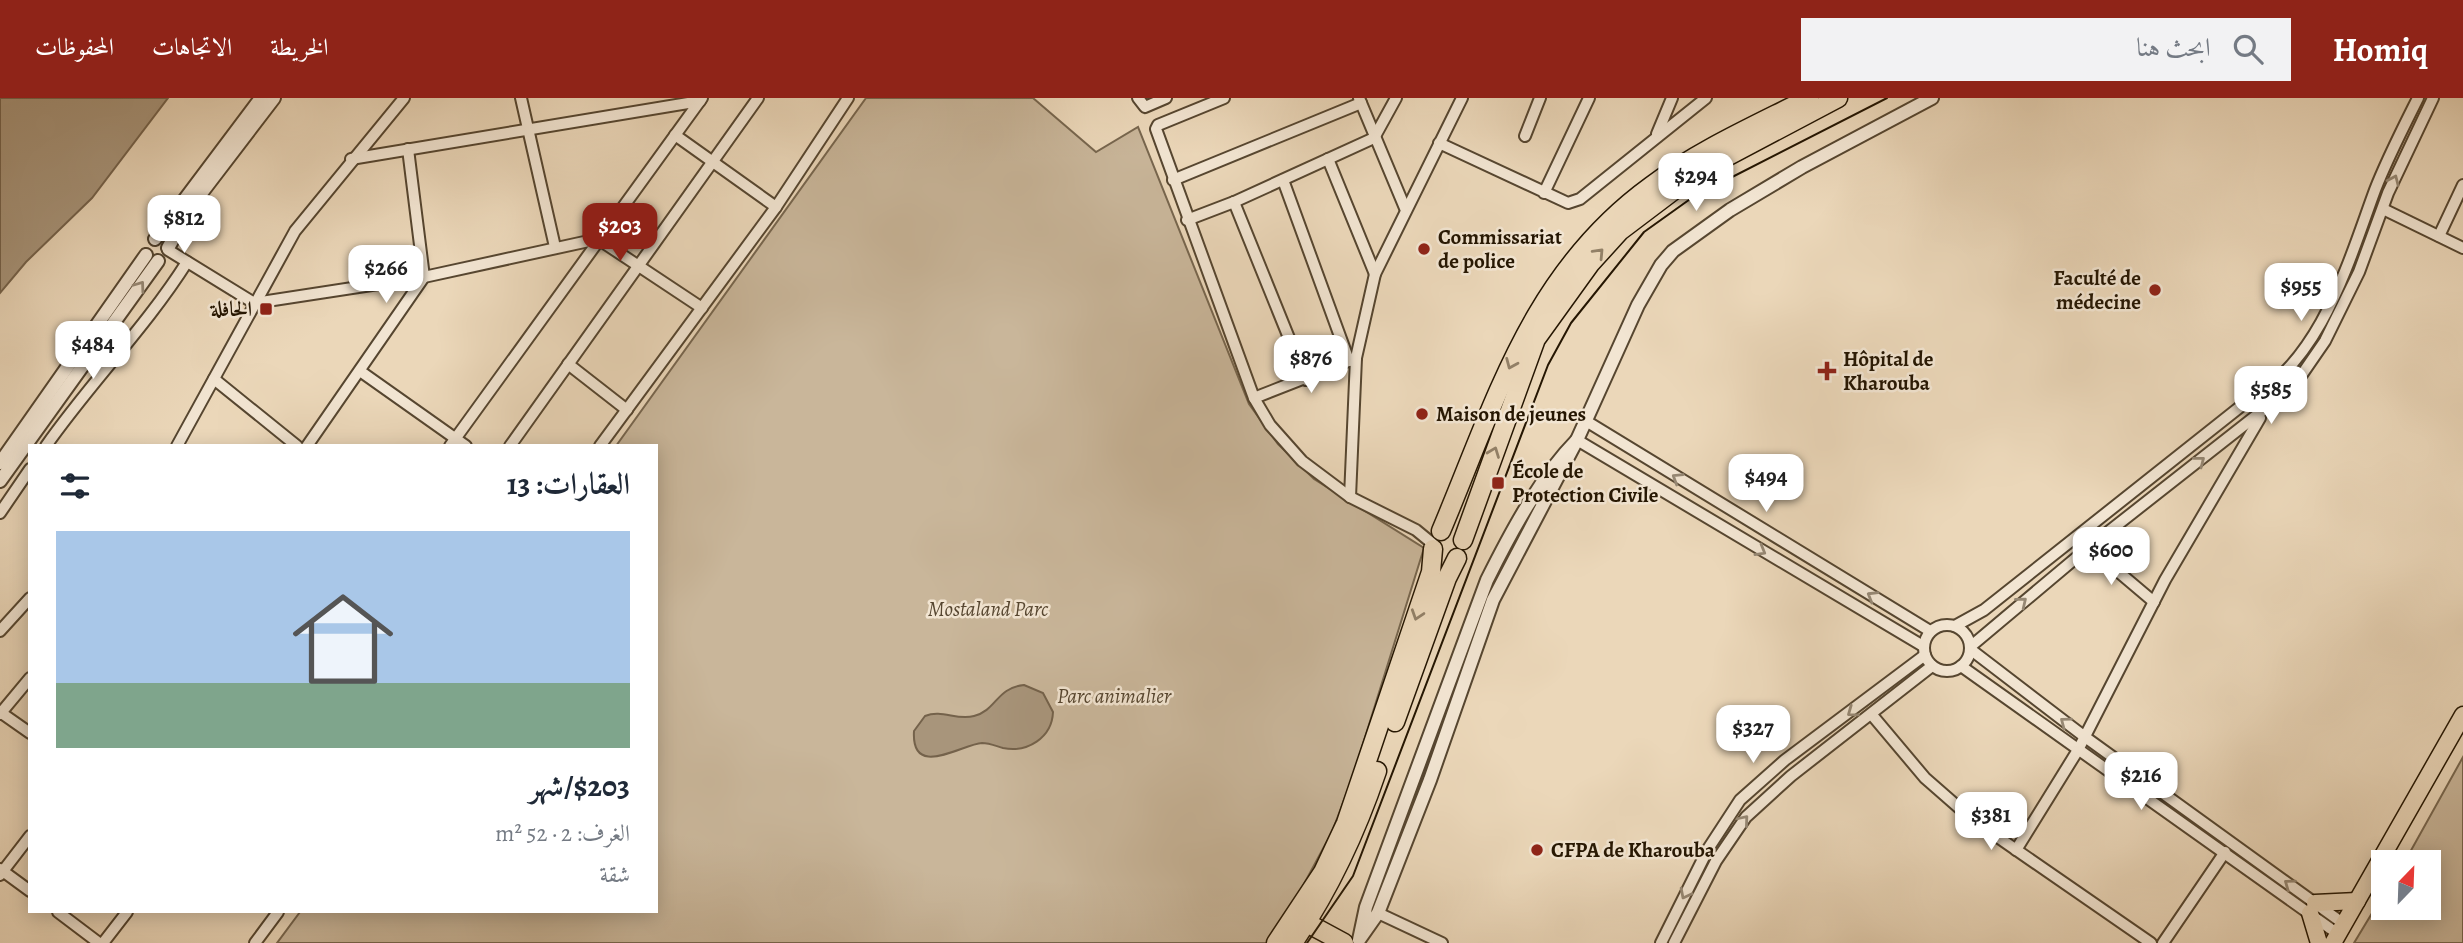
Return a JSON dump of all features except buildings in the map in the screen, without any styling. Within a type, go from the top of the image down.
[{"type":"highway","points":[[1276,943],[1323,872],[1346,823],[1431,572],[1436,540],[1524,334],[1546,295],[1577,254],[1609,221],[1651,186],[1692,159],[1809,98]]},
{"type":"highway","points":[[1293,943],[1321,902],[1358,827],[1447,578],[1464,550],[1463,540],[1536,340],[1590,264],[1620,231],[1698,172],[1838,98]]},
{"type":"highway","points":[[1436,540],[1451,530],[1463,540]]},
{"type":"highway","points":[[1436,540],[1443,560],[1457,558]]},
{"type":"highway","points":[[1307,923],[1354,942]]},
{"type":"main road","points":[[2338,934],[2463,715]]},
{"type":"main road","points":[[2319,943],[2313,908],[2357,901]]},
{"type":"street","points":[[152,258],[146,244],[155,239],[261,98]]},
{"type":"street","points":[[0,463],[152,258],[166,257],[193,204],[274,98]]},
{"type":"street","points":[[178,444],[295,231],[351,159],[404,98]]},
{"type":"street","points":[[521,98],[555,247]]},
{"type":"street","points":[[511,444],[758,98]]},
{"type":"street","points":[[601,444],[776,207],[848,98]]},
{"type":"street","points":[[1138,98],[1145,107],[1166,98]]},
{"type":"street","points":[[1224,98],[1156,126],[1187,220],[1254,398],[1270,425],[1292,451],[1350,498],[1436,540]]},
{"type":"street","points":[[1187,220],[1234,202],[1374,138],[1396,98]]},
{"type":"street","points":[[1350,498],[1352,360],[1375,274],[1405,208],[1462,98]]},
{"type":"street","points":[[1525,136],[1540,98]]},
{"type":"street","points":[[1544,193],[1589,98]]},
{"type":"street","points":[[1656,136],[1672,98]]},
{"type":"street","points":[[1439,143],[1565,203],[1577,200],[1656,136],[1693,101],[1706,98]]},
{"type":"street","points":[[1354,942],[1378,913],[1430,780],[1493,600],[1577,440],[1638,305],[1661,265],[1673,251],[1730,210],[1931,98]]},
{"type":"street","points":[[1955,626],[1984,610],[2284,377],[2313,334],[2347,267],[2376,188],[2418,98]]},
{"type":"street","points":[[1577,440],[1924,650],[1932,666],[1947,671],[1961,667],[1970,648],[2089,547],[2294,386],[2325,341],[2359,272],[2383,209],[2433,98]]},
{"type":"street","points":[[351,159],[654,104],[701,99]]},
{"type":"street","points":[[360,371],[453,443],[701,99]]},
{"type":"street","points":[[1173,180],[1360,100],[1405,208]]},
{"type":"street","points":[[675,135],[776,207]]},
{"type":"street","points":[[308,444],[424,277],[408,149]]},
{"type":"street","points":[[1328,159],[1375,274]]},
{"type":"street","points":[[1283,180],[1352,360]]},
{"type":"street","points":[[2439,236],[2463,185]]},
{"type":"street","points":[[1234,202],[1306,380]]},
{"type":"street","points":[[2383,209],[2463,248]]},
{"type":"street","points":[[155,239],[163,240],[168,249],[254,303],[424,277],[598,239],[702,308]]},
{"type":"street","points":[[0,481],[152,258]]},
{"type":"street","points":[[48,444],[126,341],[163,300],[187,262]]},
{"type":"street","points":[[1254,398],[1352,360]]},
{"type":"street","points":[[568,364],[626,410]]},
{"type":"street","points":[[214,379],[295,444]]},
{"type":"street","points":[[2266,390],[2276,402]]},
{"type":"street","points":[[2016,850],[2078,750],[2154,602],[2263,412]]},
{"type":"street","points":[[1586,421],[1930,632]]},
{"type":"street","points":[[1354,942],[1487,580],[1505,544],[1540,489],[1561,457],[1577,440]]},
{"type":"street","points":[[0,513],[28,472]]},
{"type":"street","points":[[1730,532],[1740,516]]},
{"type":"street","points":[[2089,547],[2154,602]]},
{"type":"street","points":[[0,631],[28,600]]},
{"type":"street","points":[[1661,943],[1708,849],[1740,800],[1784,760],[1881,691],[1924,650],[1930,632],[1944,625],[1955,626],[1965,633],[1970,648],[2313,908],[2338,934]]},
{"type":"street","points":[[1674,943],[1716,861],[1746,817],[1791,776],[1932,666]]},
{"type":"street","points":[[1961,667],[2225,852],[2313,908]]},
{"type":"street","points":[[28,680],[0,713],[28,732]]},
{"type":"street","points":[[1881,691],[1889,702]]},
{"type":"street","points":[[1872,715],[1925,778],[1973,820],[2151,943]]},
{"type":"street","points":[[28,838],[1,872],[28,890]]},
{"type":"street","points":[[2163,943],[2225,852]]},
{"type":"street","points":[[59,913],[101,943],[126,913]]},
{"type":"street","points":[[1378,913],[1442,943]]},
{"type":"street","points":[[255,943],[272,914]]},
{"type":"green space","name":"Mostaland Parc","points":[[866,98],[1033,98],[1096,152],[1138,127],[1249,404],[1278,444],[1314,479],[1424,548],[1353,776],[1332,832],[1291,908],[1267,943],[277,943],[299,913],[658,913],[658,444],[617,444]]},
{"type":"green space","points":[[2463,757],[2463,943],[2354,943],[2371,915],[2371,920],[2441,920],[2441,850],[2411,850]]},
{"type":"shaded area","points":[[0,98],[168,98],[92,198],[26,262],[0,293]]},
{"type":"shaded area","points":[[1024,685],[1043,693],[1053,712],[1048,729],[1037,742],[1012,749],[982,743],[929,757],[921,754],[915,746],[914,731],[925,716],[974,716],[988,709],[1008,690]]},
{"type":"tram line","points":[[1307,943],[1353,876],[1548,365],[1571,323],[1644,232],[1693,197],[1887,98]]},
{"type":"place","name":"Commissariat de police","points":[[1424,249]]},
{"type":"place","name":"Faculté de médecine","points":[[2155,290]]},
{"type":"place","name":"الحافلة","points":[[266,309]]},
{"type":"place","name":"Hôpital de Kharouba","points":[[1827,371]]},
{"type":"place","name":"Maison de jeunes","points":[[1422,414]]},
{"type":"place","name":"École de Protection Civile","points":[[1498,483]]},
{"type":"place","name":"CFPA de Kharouba","points":[[1537,850]]},
{"type":"park label","name":"Parc animalier","points":[[1114,696]]}]
